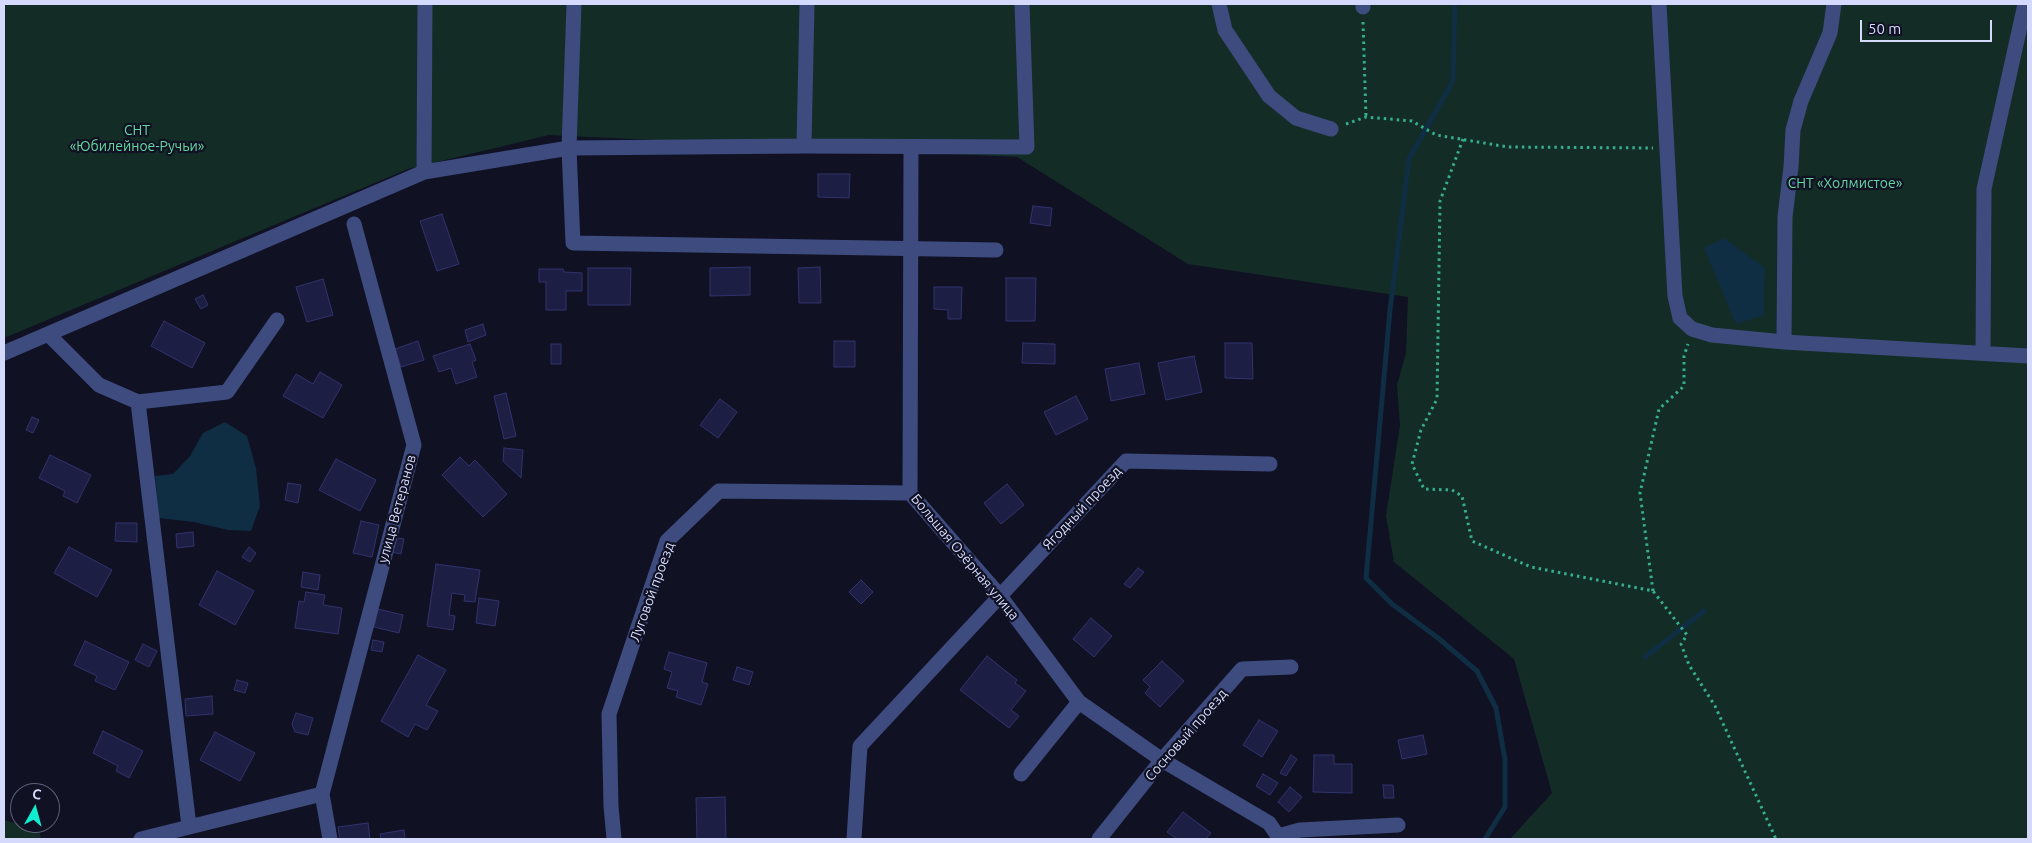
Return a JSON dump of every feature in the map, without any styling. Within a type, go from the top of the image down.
[{"type":"street","points":[[424,172],[425,4]]},
{"type":"street","points":[[574,4],[569,148],[573,243],[996,250]]},
{"type":"street","points":[[804,146],[807,4]]},
{"type":"street","points":[[4,353],[424,172],[569,148],[1027,147],[1022,4]]},
{"type":"street","points":[[1219,4],[1225,30],[1268,96],[1296,118],[1331,130]]},
{"type":"street","points":[[1659,4],[1675,296],[1680,318],[1692,329],[1712,336],[2028,356]]},
{"type":"street","points":[[1784,342],[1785,217],[1793,130],[1801,101],[1830,33],[1834,4]]},
{"type":"street","points":[[1983,353],[1984,190],[2025,4]]},
{"type":"street","name":"Большая Озёрная улица","points":[[911,148],[910,493],[1000,596],[1079,702],[1162,760],[1269,823],[1279,837]]},
{"type":"street","name":"улица Ветеранов","points":[[330,839],[322,794],[414,444],[354,224]]},
{"type":"street","points":[[49,334],[99,385],[138,402],[228,392],[277,320]]},
{"type":"street","points":[[138,402],[189,826]]},
{"type":"street","name":"Ягодный проезд","points":[[854,839],[860,746],[1126,461],[1270,464]]},
{"type":"street","name":"Луговой проезд","points":[[614,839],[610,806],[609,714],[667,541],[719,491],[910,493]]},
{"type":"street","name":"Сосновый проезд","points":[[1099,839],[1162,760],[1242,669],[1291,667]]},
{"type":"street","points":[[1021,774],[1079,702]]},
{"type":"street","points":[[141,839],[322,794]]},
{"type":"street","points":[[1279,837],[1300,830],[1398,825]]},
{"type":"path","points":[[1363,5],[1366,117]]},
{"type":"path","points":[[1331,130],[1366,117],[1412,121],[1436,135],[1508,147],[1666,148]]},
{"type":"path","points":[[1463,140],[1440,201],[1437,399],[1421,430],[1412,464],[1424,490],[1452,490],[1462,496],[1472,541],[1531,567],[1653,591]]},
{"type":"path","points":[[1692,329],[1684,356],[1684,386],[1659,410],[1640,493],[1653,591],[1687,636],[1681,644],[1689,665],[1716,706],[1776,839]]},
{"type":"green space","points":[[4,4],[2028,4],[2028,839],[1510,839],[1552,793],[1514,659],[1394,562],[1386,516],[1400,425],[1397,385],[1406,353],[1408,297],[1188,264],[1017,157],[549,135],[408,169],[4,338]]},
{"type":"green space","points":[[4,820],[10,822],[10,833],[40,833],[41,839],[4,839]]},
{"type":"water","points":[[1724,238],[1765,268],[1764,315],[1736,324],[1704,248]]},
{"type":"water","points":[[225,422],[247,436],[256,468],[260,506],[251,531],[228,530],[194,522],[159,518],[155,476],[173,474],[190,456],[203,433]]},
{"type":"building","points":[[818,174],[850,174],[849,198],[818,197]]},
{"type":"building","points":[[1033,206],[1052,208],[1050,226],[1030,223]]},
{"type":"building","points":[[442,214],[459,264],[437,271],[420,221]]},
{"type":"building","points":[[750,267],[750,295],[710,296],[710,268]]},
{"type":"building","points":[[820,267],[821,303],[799,303],[798,268]]},
{"type":"building","points":[[588,268],[631,268],[630,305],[588,305]]},
{"type":"building","points":[[539,269],[563,269],[564,272],[582,273],[582,291],[566,291],[566,310],[546,310],[546,282],[539,282]]},
{"type":"building","points":[[1006,278],[1036,278],[1035,321],[1006,321]]},
{"type":"building","points":[[323,279],[333,315],[307,322],[296,287]]},
{"type":"building","points":[[934,287],[962,287],[961,319],[948,319],[948,310],[934,309]]},
{"type":"building","points":[[203,295],[208,305],[201,309],[195,299]]},
{"type":"building","points":[[164,321],[205,343],[192,368],[151,346]]},
{"type":"building","points":[[483,324],[486,335],[468,342],[465,330]]},
{"type":"building","points":[[418,341],[424,360],[401,367],[395,349]]},
{"type":"building","points":[[834,341],[855,341],[855,367],[834,367]]},
{"type":"building","points":[[1023,343],[1055,344],[1055,364],[1022,363]]},
{"type":"building","points":[[1225,343],[1252,343],[1253,379],[1225,378]]},
{"type":"building","points":[[470,344],[476,360],[472,362],[477,377],[456,384],[451,368],[439,372],[433,356]]},
{"type":"building","points":[[551,344],[561,344],[561,364],[551,364]]},
{"type":"building","points":[[1194,356],[1202,392],[1166,400],[1158,363]]},
{"type":"building","points":[[1139,363],[1145,394],[1111,401],[1105,369]]},
{"type":"building","points":[[320,372],[342,385],[323,418],[283,396],[296,374],[313,384]]},
{"type":"building","points":[[506,393],[516,436],[504,439],[494,396]]},
{"type":"building","points":[[1076,396],[1088,419],[1056,435],[1044,412]]},
{"type":"building","points":[[720,399],[737,412],[718,438],[700,425]]},
{"type":"building","points":[[32,417],[39,420],[33,433],[26,430]]},
{"type":"building","points":[[504,448],[523,450],[521,478],[503,461]]},
{"type":"building","points":[[50,455],[91,475],[77,503],[63,496],[65,491],[39,478]]},
{"type":"building","points":[[460,457],[469,466],[475,460],[507,494],[483,517],[442,475]]},
{"type":"building","points":[[336,459],[376,480],[360,511],[319,490]]},
{"type":"building","points":[[288,483],[301,485],[298,503],[285,500]]},
{"type":"building","points":[[1007,484],[1024,505],[1001,524],[984,503]]},
{"type":"building","points":[[361,521],[379,525],[372,557],[353,553]]},
{"type":"building","points":[[116,523],[137,523],[137,542],[115,541]]},
{"type":"building","points":[[193,532],[194,546],[177,548],[176,534]]},
{"type":"building","points":[[394,537],[404,539],[401,554],[391,552]]},
{"type":"building","points":[[69,547],[112,570],[97,597],[54,573]]},
{"type":"building","points":[[249,547],[256,553],[250,562],[242,557]]},
{"type":"building","points":[[436,564],[480,570],[475,602],[464,601],[465,595],[452,593],[449,615],[455,616],[453,630],[427,626]]},
{"type":"building","points":[[1138,568],[1144,572],[1130,588],[1124,584]]},
{"type":"building","points":[[217,571],[254,591],[235,625],[199,605]]},
{"type":"building","points":[[303,572],[320,575],[318,590],[301,587]]},
{"type":"building","points":[[861,580],[873,592],[861,604],[849,592]]},
{"type":"building","points":[[306,592],[325,595],[323,605],[342,608],[338,634],[295,628],[299,601],[304,602]]},
{"type":"building","points":[[479,598],[499,601],[495,626],[476,623]]},
{"type":"building","points":[[378,609],[403,615],[399,633],[374,627]]},
{"type":"building","points":[[1091,618],[1112,636],[1094,657],[1073,639]]},
{"type":"building","points":[[373,640],[384,642],[382,652],[371,650]]},
{"type":"building","points":[[85,641],[129,662],[115,690],[95,681],[97,676],[74,665]]},
{"type":"building","points":[[143,644],[157,651],[149,667],[135,660]]},
{"type":"building","points":[[669,652],[707,663],[702,682],[708,684],[701,705],[676,697],[678,691],[667,688],[672,672],[664,669]]},
{"type":"building","points":[[418,655],[446,670],[426,705],[438,711],[427,730],[415,724],[408,737],[381,721]]},
{"type":"building","points":[[987,656],[1017,680],[1015,683],[1026,691],[1011,710],[1019,716],[1009,728],[960,690]]},
{"type":"building","points":[[1162,661],[1184,681],[1160,707],[1145,693],[1150,687],[1143,680]]},
{"type":"building","points":[[737,667],[753,672],[749,685],[733,680]]},
{"type":"building","points":[[237,680],[248,683],[245,693],[234,690]]},
{"type":"building","points":[[212,696],[213,714],[186,716],[185,699]]},
{"type":"building","points":[[296,713],[313,718],[308,735],[295,732],[292,724]]},
{"type":"building","points":[[1259,720],[1278,731],[1262,757],[1243,745]]},
{"type":"building","points":[[103,731],[143,751],[129,778],[116,771],[118,766],[93,753]]},
{"type":"building","points":[[215,732],[255,753],[240,781],[200,760]]},
{"type":"building","points":[[1423,735],[1427,754],[1402,759],[1398,740]]},
{"type":"building","points":[[1291,755],[1297,759],[1286,776],[1280,773]]},
{"type":"building","points":[[1314,755],[1334,755],[1334,764],[1352,764],[1352,793],[1313,792]]},
{"type":"building","points":[[1263,774],[1278,783],[1270,795],[1256,786]]},
{"type":"building","points":[[1383,785],[1393,785],[1394,798],[1384,798]]},
{"type":"building","points":[[1290,787],[1302,797],[1289,812],[1278,802]]},
{"type":"building","points":[[725,797],[726,839],[697,839],[696,798]]},
{"type":"building","points":[[1183,812],[1211,833],[1206,839],[1177,839],[1167,832]]},
{"type":"building","points":[[368,823],[370,839],[340,839],[338,827]]},
{"type":"building","points":[[404,830],[405,839],[381,839],[380,834]]},
{"type":"waterway","points":[[1455,4],[1453,81],[1409,159],[1390,310],[1366,578],[1392,604],[1438,638],[1477,671],[1496,708],[1505,760],[1505,807],[1485,839]]},
{"type":"waterway","points":[[1645,657],[1704,611]]},
{"type":"park label","name":"СНТ «Юбилейное-Ручьи»","points":[[137,138]]},
{"type":"park label","name":"СНТ «Холмистое»","points":[[1845,183]]}]
